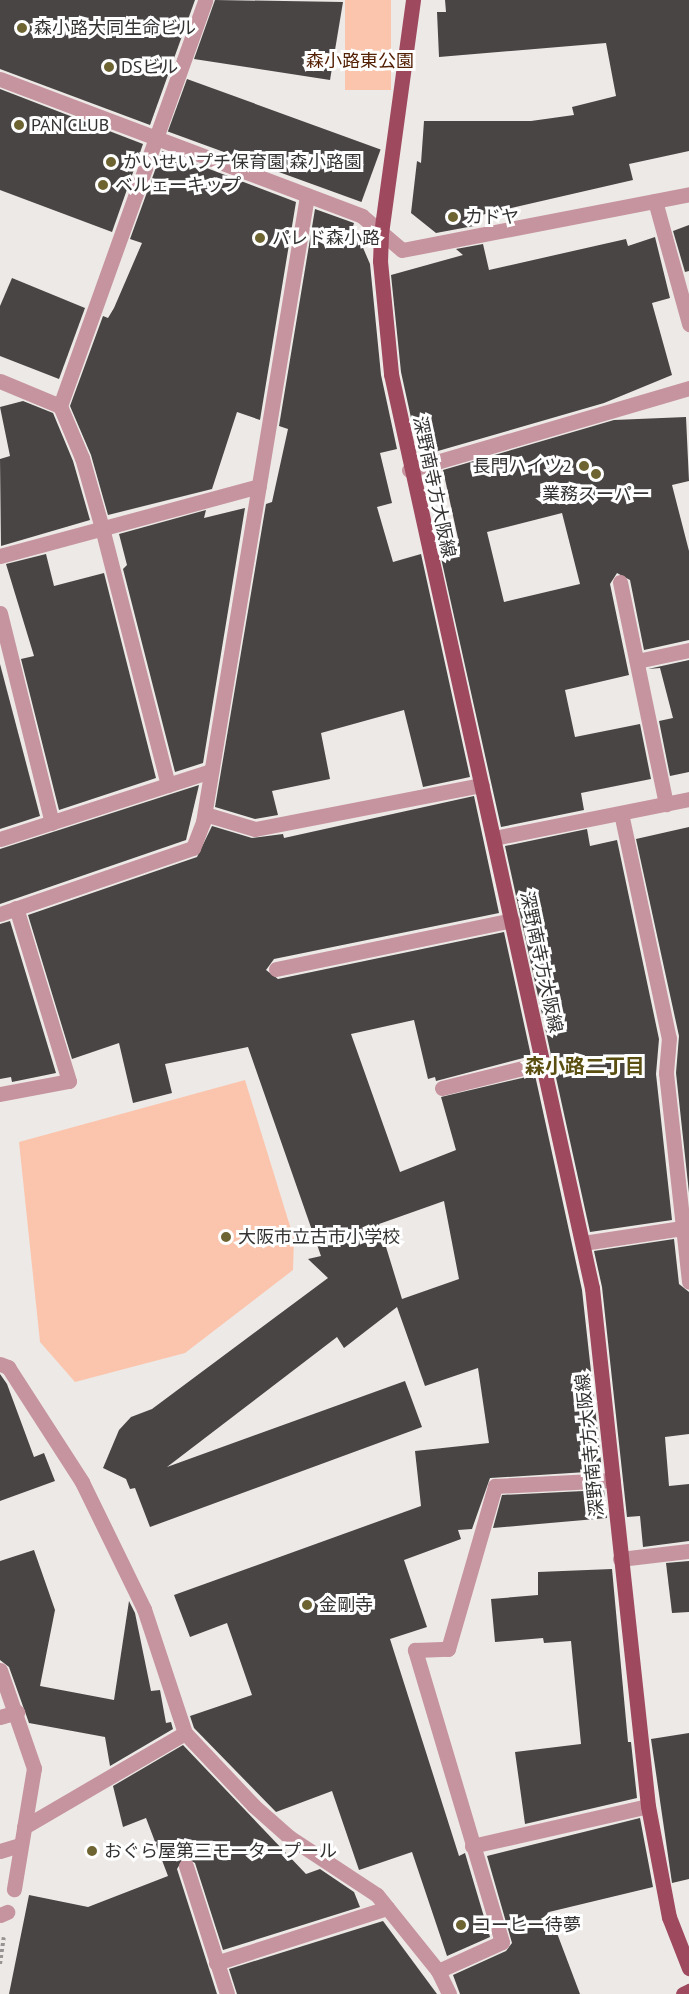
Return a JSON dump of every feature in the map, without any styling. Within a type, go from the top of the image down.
[{"type":"main road","name":"深野南寺方大阪線","points":[[413,0],[381,234],[380,261],[391,374],[409,470],[494,838],[583,1243],[599,1340],[620,1559],[648,1806],[666,1905],[686,1961]]},
{"type":"main road","points":[[683,1994],[689,1991]]},
{"type":"street","points":[[168,785],[102,528],[82,458],[60,406],[205,0]]},
{"type":"street","points":[[0,79],[362,216],[402,250],[689,194]]},
{"type":"street","points":[[0,914],[193,848],[205,814],[307,196]]},
{"type":"street","points":[[655,201],[689,324]]},
{"type":"street","points":[[0,381],[60,406]]},
{"type":"street","points":[[409,470],[689,388]]},
{"type":"street","points":[[0,556],[259,486]]},
{"type":"street","points":[[620,582],[666,804]]},
{"type":"street","points":[[0,613],[52,823]]},
{"type":"street","points":[[637,661],[689,650]]},
{"type":"street","points":[[0,839],[211,771]]},
{"type":"street","points":[[205,814],[255,829],[482,785]]},
{"type":"street","points":[[494,838],[689,799]]},
{"type":"street","points":[[621,813],[669,1038],[666,1073],[686,1228],[689,1282]]},
{"type":"street","points":[[0,1094],[69,1081],[16,908]]},
{"type":"street","points":[[276,969],[512,920]]},
{"type":"street","points":[[442,1088],[543,1063]]},
{"type":"street","points":[[583,1243],[686,1228]]},
{"type":"street","points":[[0,1364],[8,1367],[82,1482],[144,1609],[185,1733],[271,1822],[377,1895],[438,1971],[449,1994]]},
{"type":"street","points":[[438,1971],[502,1942],[415,1650],[447,1648],[495,1486],[613,1480]]},
{"type":"street","points":[[620,1559],[689,1551]]},
{"type":"street","points":[[0,1670],[17,1712],[34,1768],[14,1889]]},
{"type":"street","points":[[0,1718],[17,1712]]},
{"type":"street","points":[[24,1827],[185,1733]]},
{"type":"street","points":[[472,1846],[648,1806]]},
{"type":"street","points":[[0,1851],[20,1845]]},
{"type":"street","points":[[186,1866],[227,1994]]},
{"type":"street","points":[[216,1963],[387,1908]]},
{"type":"green space","name":"森小路東公園","points":[[345,0],[391,0],[391,90],[345,90]]},
{"type":"green space","points":[[245,1080],[294,1239],[293,1270],[185,1353],[75,1382],[40,1342],[19,1142]]},
{"type":"building","points":[[0,0],[195,0],[150,125],[0,69]]},
{"type":"building","points":[[215,0],[343,2],[330,80],[194,59]]},
{"type":"building","points":[[445,0],[689,0],[689,151],[629,164],[633,180],[477,216],[479,225],[436,233],[411,213],[417,161],[421,163],[424,121],[531,121],[574,115],[572,107],[616,96],[606,43],[439,57],[437,12],[446,12]]},
{"type":"building","points":[[187,79],[381,149],[361,202],[168,132]]},
{"type":"building","points":[[0,89],[143,144],[112,232],[0,190]]},
{"type":"building","points":[[162,151],[296,202],[260,420],[237,412],[212,489],[108,515],[91,455],[70,406],[103,316],[108,318],[114,308],[142,243],[130,239]]},
{"type":"building","points":[[315,209],[354,223],[351,233],[358,236],[370,264],[381,375],[397,449],[380,453],[392,503],[377,507],[393,562],[421,554],[470,777],[423,787],[404,710],[321,733],[330,779],[272,791],[278,815],[255,819],[215,807],[266,504],[272,502],[288,429],[279,426]]},
{"type":"building","points":[[689,225],[689,271],[685,272],[673,231]]},
{"type":"building","points":[[655,237],[670,298],[652,303],[672,375],[604,403],[431,453],[428,442],[417,445],[401,372],[391,275],[463,255],[456,249],[483,244],[489,270],[626,239],[628,246]]},
{"type":"building","points":[[12,278],[85,308],[59,379],[0,356],[0,306]]},
{"type":"building","points":[[23,401],[53,413],[73,461],[90,520],[1,546],[0,459],[10,456],[0,407]]},
{"type":"building","points":[[686,417],[689,481],[672,485],[689,551],[689,640],[644,650],[630,580],[617,573],[610,584],[629,675],[565,690],[575,737],[640,724],[651,779],[581,793],[584,810],[501,827],[439,549],[459,543],[443,470],[614,420]],"holes":[[[562,513],[580,584],[504,602],[487,532]]]},
{"type":"building","points":[[245,508],[203,763],[175,772],[123,569],[127,565],[119,534],[206,510],[204,518]]},
{"type":"building","points":[[46,554],[54,586],[104,573],[156,778],[59,810],[21,659],[34,656],[6,564]]},
{"type":"building","points":[[689,660],[689,772],[670,776],[659,721],[673,718],[660,668],[648,669]]},
{"type":"building","points":[[0,664],[40,816],[0,829]]},
{"type":"building","points":[[199,785],[186,840],[0,904],[0,849]]},
{"type":"building","points":[[474,796],[499,913],[274,959],[266,970],[278,979],[504,932],[531,1056],[436,1081],[435,1077],[428,1079],[414,1020],[351,1034],[400,1172],[456,1150],[441,1097],[535,1075],[582,1290],[602,1471],[490,1478],[472,1529],[458,1530],[461,1539],[404,1560],[427,1627],[390,1639],[459,1856],[465,1853],[490,1937],[447,1956],[412,1852],[359,1870],[332,1791],[276,1812],[194,1728],[190,1716],[252,1695],[227,1623],[190,1637],[174,1595],[421,1506],[415,1451],[489,1443],[478,1368],[425,1386],[397,1307],[344,1348],[337,1337],[167,1467],[405,1381],[422,1427],[150,1527],[135,1488],[130,1489],[126,1479],[103,1468],[119,1430],[131,1417],[152,1409],[328,1278],[308,1259],[321,1256],[248,1047],[165,1064],[172,1093],[133,1103],[119,1043],[72,1059],[28,915],[197,857],[212,826],[252,838],[283,834],[284,838]],"holes":[[[444,1201],[459,1279],[402,1299],[379,1224]]]},
{"type":"building","points":[[689,827],[689,1193],[676,1073],[679,1036],[636,839]]},
{"type":"building","points":[[587,829],[590,846],[617,840],[659,1039],[656,1074],[672,1220],[590,1232],[505,846]]},
{"type":"building","points":[[10,921],[56,1073],[12,1082],[11,1077],[0,1079],[0,924]]},
{"type":"building","points":[[674,1239],[679,1284],[689,1292],[689,1434],[665,1437],[669,1486],[689,1484],[689,1541],[643,1547],[640,1516],[627,1517],[602,1287],[594,1251]]},
{"type":"building","points":[[0,1374],[7,1384],[34,1457],[44,1453],[55,1481],[0,1501]]},
{"type":"building","points":[[604,1490],[607,1518],[493,1528],[502,1495]]},
{"type":"building","points":[[34,1550],[55,1610],[40,1686],[114,1700],[129,1601],[135,1613],[151,1691],[160,1690],[166,1723],[171,1722],[173,1729],[110,1766],[105,1737],[29,1723],[9,1667],[0,1660],[0,1561]]},
{"type":"building","points":[[689,1561],[689,1612],[672,1613],[666,1563]]},
{"type":"building","points":[[612,1569],[628,1742],[631,1742],[637,1798],[525,1824],[515,1752],[581,1744],[571,1641],[544,1643],[543,1638],[495,1642],[491,1599],[538,1595],[538,1572]]},
{"type":"building","points":[[689,1733],[689,1879],[672,1883],[651,1739]]},
{"type":"building","points":[[183,1745],[306,1874],[320,1869],[354,1892],[360,1907],[223,1950],[195,1863],[184,1857],[177,1869],[217,1994],[9,1994],[29,1895],[88,1907],[168,1876],[146,1818],[123,1827],[113,1786]]},
{"type":"building","points":[[640,1818],[653,1887],[549,1912],[580,1994],[460,1994],[453,1975],[506,1951],[512,1943],[487,1856]]},
{"type":"building","points":[[383,1921],[437,1994],[237,1994],[229,1969]]},
{"type":"place","name":"森小路大同生命ビル","points":[[22,28]]},
{"type":"place","name":"DSビル","points":[[109,67]]},
{"type":"place","name":"PAN CLUB","points":[[19,125]]},
{"type":"place","name":"かいせいプチ保育園 森小路園","points":[[111,162]]},
{"type":"place","name":"ベルェーキップ","points":[[103,185]]},
{"type":"place","name":"カドヤ","points":[[453,217]]},
{"type":"place","name":"パレド森小路","points":[[260,238]]},
{"type":"place","name":"長門ハイツ2","points":[[584,466]]},
{"type":"place","name":"業務スーパー","points":[[596,474]]},
{"type":"place","name":"大阪市立古市小学校","points":[[226,1237]]},
{"type":"place","name":"金剛寺","points":[[307,1605]]},
{"type":"place","name":"おぐら屋第三モータープール","points":[[92,1851]]},
{"type":"place","name":"コーヒー待夢","points":[[461,1925]]},
{"type":"district","name":"森小路二丁目","points":[[585,1066]]}]
